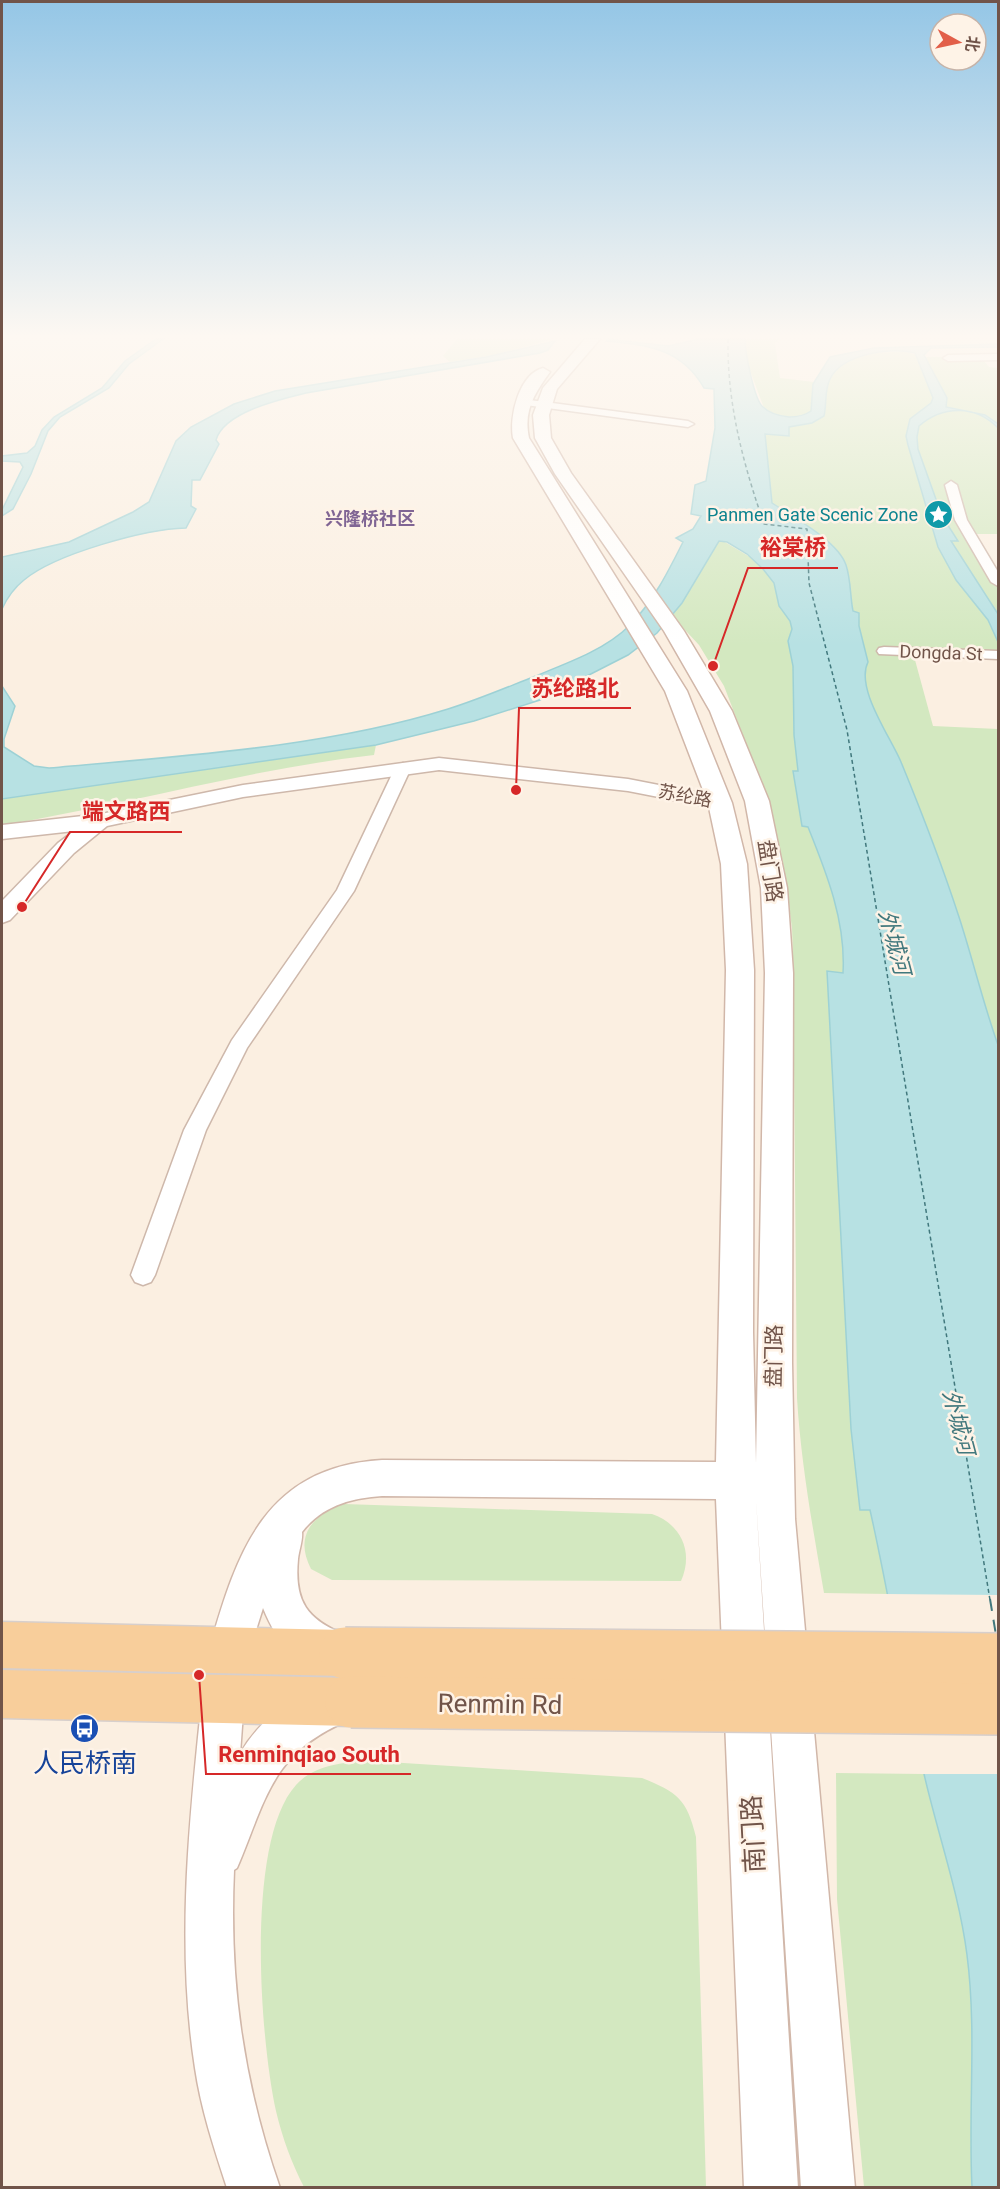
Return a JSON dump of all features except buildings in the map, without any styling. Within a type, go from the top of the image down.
[{"type":"main road","name":"盘门路","points":[[523,441],[526,450],[657,658],[686,714],[720,803],[734,864],[740,937],[755,1481]]},
{"type":"main road","name":"盘门路","points":[[545,441],[674,631],[721,711],[757,801],[769,853],[778,933],[755,1481]]},
{"type":"main road","points":[[720,803],[757,801]]},
{"type":"main road","points":[[230,1650],[249,1582],[264,1554],[294,1512],[311,1498],[331,1487],[353,1481],[382,1478],[755,1481]]},
{"type":"main road","name":"南门路","points":[[755,1481],[737,1559],[771,2187]]},
{"type":"main road","name":"南门路","points":[[755,1481],[778,1562],[828,2187]]},
{"type":"main road","points":[[294,1512],[282,1539],[277,1568],[280,1599],[285,1614],[297,1632],[310,1640],[345,1653]]},
{"type":"main road","points":[[2,1646],[345,1653],[999,1659]]},
{"type":"main road","name":"Renmin Rd","points":[[2,1694],[351,1702],[999,1709]]},
{"type":"main road","points":[[223,1699],[213,1809],[211,1961],[222,2085],[243,2162],[254,2187]]},
{"type":"main road","points":[[210,1902],[219,1857],[231,1819],[249,1780],[268,1750],[308,1716],[323,1708],[351,1702]]},
{"type":"street","points":[[951,485],[961,520],[999,582]]},
{"type":"street","name":"Dongda St","points":[[884,651],[999,655]]},
{"type":"street","points":[[143,1275],[195,1130],[239,1045],[345,891],[403,768]]},
{"type":"street","name":"苏纶路","points":[[2,832],[101,821],[243,791],[403,768],[470,780],[680,804],[720,803]]},
{"type":"street","points":[[2,915],[66,848],[93,824],[101,821]]},
{"type":"green space","points":[[766,441],[998,441],[998,534],[972,534],[998,581],[998,651],[912,649],[933,726],[998,729],[998,1045],[939,859],[901,762],[869,698],[865,672],[868,661],[859,626],[859,614],[853,611],[846,565],[834,547],[825,539],[772,503]]},
{"type":"green space","points":[[723,541],[755,560],[763,569],[774,583],[779,606],[790,621],[792,629],[788,641],[793,666],[794,735],[798,772],[793,771],[802,826],[808,827],[822,862],[834,899],[841,935],[843,973],[827,972],[851,1429],[860,1510],[870,1510],[889,1594],[824,1593],[812,1521],[801,1447],[797,1398],[793,954],[792,928],[783,862],[766,795],[724,686],[699,645],[672,616],[692,587],[717,542]]},
{"type":"green space","points":[[376,745],[374,755],[281,769],[2,825],[2,799]]},
{"type":"green space","points":[[344,1504],[652,1514],[671,1525],[682,1540],[686,1560],[685,1570],[681,1581],[332,1580],[311,1569],[304,1546],[309,1528],[315,1521],[323,1514]]},
{"type":"green space","points":[[372,1761],[642,1778],[679,1798],[689,1814],[696,1837],[706,2187],[304,2187],[278,2121],[265,2038],[261,1942],[263,1894],[269,1849],[280,1812],[296,1785],[304,1778],[322,1768]]},
{"type":"green space","points":[[836,1773],[924,1774],[954,1886],[967,1955],[972,2042],[972,2187],[864,2187],[837,1899]]},
{"type":"water","points":[[37,441],[44,441],[31,474],[13,509],[2,516],[2,510],[23,467],[20,462],[2,461],[2,456],[27,453]]},
{"type":"water","points":[[176,441],[217,441],[219,444],[200,480],[192,480],[191,506],[196,509],[186,528],[125,538],[57,561],[38,570],[20,583],[2,609],[2,557],[69,542],[149,502]]},
{"type":"water","name":"外城河","points":[[713,441],[766,441],[772,503],[825,539],[834,547],[846,565],[853,611],[859,613],[859,626],[868,662],[865,673],[870,698],[901,762],[939,859],[998,1045],[998,2187],[972,2187],[972,2042],[967,1955],[954,1887],[916,1741],[870,1510],[860,1510],[851,1429],[827,971],[843,973],[843,954],[834,898],[808,827],[802,826],[793,771],[798,771],[794,735],[793,666],[788,641],[792,629],[790,621],[779,606],[774,583],[747,554],[727,542],[719,541],[682,603],[657,633],[628,655],[540,700],[474,721],[376,745],[2,799],[2,686],[15,706],[4,739],[4,747],[34,766],[49,768],[250,749],[351,733],[459,705],[584,656],[619,635],[645,607],[683,542],[676,538],[693,529],[701,516],[691,514],[695,485],[706,481]]},
{"type":"water","points":[[907,441],[917,441],[918,449],[942,516],[958,541],[951,541],[998,614],[998,642],[988,620],[956,580],[938,547]]},
{"type":"pier","points":[[885,1594],[998,1595],[998,1774],[921,1774]]},
{"type":"waterway","points":[[942,516],[947,517]]},
{"type":"ferry route","points":[[740,441],[764,524],[807,529],[809,583],[847,730],[990,1600]]},
{"type":"ferry route","points":[[990,1599],[996,1635]]},
{"type":"place","name":"Panmen Gate Scenic Zone","points":[[939,515]]},
{"type":"place","name":"裕棠桥","points":[[713,666]]},
{"type":"place","name":"苏纶路北","points":[[516,790]]},
{"type":"place","name":"端文路西","points":[[22,907]]},
{"type":"place","name":"Renminqiao South","points":[[199,1675]]},
{"type":"place","name":"人民桥南","points":[[85,1729]]},
{"type":"district","name":"兴隆桥社区","points":[[370,519]]}]
